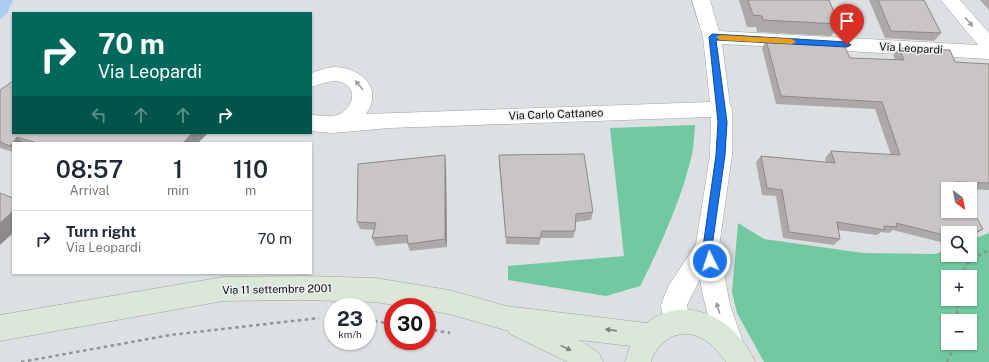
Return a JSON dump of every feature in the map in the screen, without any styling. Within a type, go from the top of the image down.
[{"type":"main road","name":"Via 11 settembre 2001","points":[[0,328],[222,289],[375,290],[449,302],[506,318],[650,336]]},
{"type":"main road","name":"Via 11 settembre 2001","points":[[506,318],[578,354],[590,362]]},
{"type":"main road","points":[[638,362],[639,354],[650,336],[665,325],[677,322],[697,323],[714,331],[737,354]]},
{"type":"street","points":[[702,0],[712,37],[722,109],[720,155],[708,247],[717,305],[737,354]]},
{"type":"street","points":[[950,0],[989,45]]},
{"type":"street","name":"Via Leopardi","points":[[712,37],[989,52]]},
{"type":"street","points":[[312,80],[332,74],[342,74],[352,77],[359,82],[363,89],[364,97],[362,106],[353,116],[333,125],[312,123]]},
{"type":"street","points":[[362,106],[390,120]]},
{"type":"street","name":"Via Carlo Cattaneo","points":[[333,125],[390,120],[722,109]]},
{"type":"street","points":[[677,322],[674,304],[677,295],[708,247]]},
{"type":"path","points":[[963,270],[974,255],[989,250]]},
{"type":"path","points":[[21,362],[170,335],[324,318]]},
{"type":"path","points":[[947,362],[953,350]]},
{"type":"green space","points":[[695,125],[692,155],[682,189],[663,238],[640,286],[606,296],[508,280],[508,266],[624,256],[610,128]]},
{"type":"green space","points":[[738,223],[764,239],[863,253],[935,254],[941,252],[941,262],[977,262],[977,237],[989,233],[989,362],[764,362],[737,313],[732,292]]},
{"type":"water","points":[[0,0],[13,0],[7,14],[0,19]]},
{"type":"building","points":[[748,0],[829,0],[839,24],[763,20],[762,16],[753,15]]},
{"type":"building","points":[[878,0],[924,0],[941,33],[891,31]]},
{"type":"building","points":[[766,40],[844,45],[850,58],[904,60],[899,48],[950,50],[955,62],[989,64],[989,183],[941,182],[941,218],[977,218],[983,229],[977,232],[977,226],[941,226],[941,234],[896,223],[897,227],[884,226],[885,230],[837,222],[840,239],[789,232],[782,190],[767,188],[761,156],[835,163],[831,151],[900,155],[882,102],[781,96]]},
{"type":"building","points":[[12,82],[12,134],[191,134],[184,142],[34,142],[17,137],[10,146],[0,142],[0,90]]},
{"type":"building","points":[[584,154],[593,212],[576,214],[575,231],[542,231],[540,238],[506,237],[499,155]]},
{"type":"building","points":[[445,155],[445,239],[408,244],[407,235],[372,238],[376,223],[357,222],[358,164]]},
{"type":"building","points":[[0,193],[12,198],[12,212],[0,223]]},
{"type":"slow traffic","points":[[720,37],[792,42]]},
{"type":"route","points":[[710,261],[708,247],[720,155],[722,122],[722,109],[712,37],[847,45]]}]
